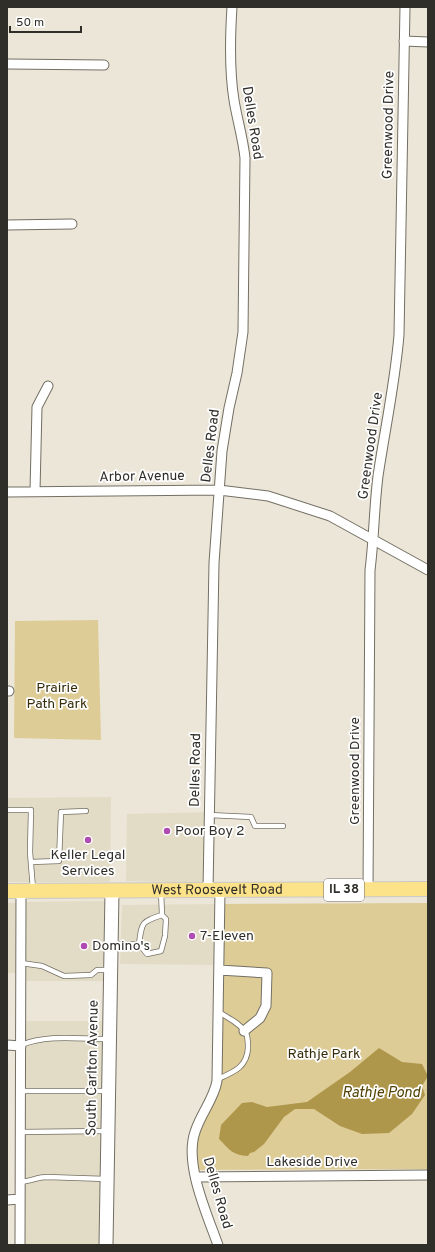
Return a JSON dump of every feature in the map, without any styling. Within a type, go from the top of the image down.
[{"type":"main road","name":"West Roosevelt Road","points":[[20,891],[428,889]]},
{"type":"street","name":"Delles Road","points":[[218,1245],[202,1198],[192,1162],[193,1136],[198,1120],[216,1091],[218,1079],[219,970],[209,815],[212,616],[216,526],[222,452],[240,353],[244,312],[245,158],[231,79],[230,46],[232,7]]},
{"type":"street","name":"Greenwood Drive","points":[[368,890],[370,570],[374,540],[378,479],[394,383],[399,335],[405,7]]},
{"type":"street","points":[[404,41],[428,42]]},
{"type":"street","points":[[7,64],[104,65]]},
{"type":"street","points":[[7,225],[72,224]]},
{"type":"street","points":[[35,491],[37,407],[48,386]]},
{"type":"street","name":"Arbor Avenue","points":[[7,492],[220,490],[268,496],[330,516],[374,540],[401,557],[428,570]]},
{"type":"street","points":[[20,891],[20,1245]]},
{"type":"street","name":"South Carlton Avenue","points":[[106,1245],[112,891]]},
{"type":"street","points":[[219,970],[267,972],[266,1006],[260,1018],[244,1031]]},
{"type":"street","points":[[7,1045],[21,1046]]},
{"type":"street","name":"Lakeside Drive","points":[[196,1177],[428,1175]]},
{"type":"street","points":[[7,1200],[20,1200]]},
{"type":"lane","points":[[7,810],[31,810],[31,862],[20,891]]},
{"type":"lane","points":[[31,862],[58,861],[61,812],[86,811]]},
{"type":"lane","points":[[209,815],[251,817],[255,826],[283,826]]},
{"type":"lane","points":[[161,890],[162,915],[166,919],[165,936],[161,951],[147,954],[139,944],[142,925],[147,920],[162,915]]},
{"type":"lane","points":[[112,944],[139,944]]},
{"type":"lane","points":[[21,963],[42,966],[64,976],[91,975],[97,970],[111,970]]},
{"type":"lane","points":[[218,1079],[238,1069],[245,1062],[248,1055],[246,1033],[235,1022],[219,1012]]},
{"type":"lane","points":[[21,1046],[32,1041],[45,1038],[110,1039]]},
{"type":"lane","points":[[21,1091],[109,1091]]},
{"type":"lane","points":[[20,1132],[108,1131]]},
{"type":"lane","points":[[20,1182],[30,1181],[42,1177],[108,1179]]},
{"type":"shaded area","points":[[111,797],[110,882],[7,882],[7,798]]},
{"type":"shaded area","points":[[215,812],[214,883],[126,881],[127,814]]},
{"type":"shaded area","points":[[108,901],[109,981],[25,981],[25,902]]},
{"type":"shaded area","points":[[7,903],[17,903],[17,973],[7,973]]},
{"type":"shaded area","points":[[223,904],[221,965],[120,964],[122,905]]},
{"type":"shaded area","points":[[24,1021],[107,1021],[104,1245],[23,1245]]},
{"type":"green space","name":"Prairie Path Park","points":[[98,620],[101,740],[14,738],[15,621]]},
{"type":"green space","name":"Rathje Park","points":[[428,903],[428,1169],[193,1170],[197,1140],[206,1114],[220,1090],[223,904]]},
{"type":"water","name":"Rathje Pond","points":[[379,1048],[402,1062],[422,1064],[428,1076],[422,1086],[425,1095],[412,1114],[389,1133],[362,1134],[340,1126],[314,1109],[295,1109],[284,1117],[264,1144],[248,1156],[235,1153],[219,1139],[221,1125],[242,1103],[252,1102],[267,1107],[307,1102],[350,1072]]},
{"type":"place","name":"Poor Boy 2","points":[[167,831]]},
{"type":"place","name":"Keller Legal Services","points":[[88,840]]},
{"type":"place","name":"7-Eleven","points":[[192,936]]},
{"type":"place","name":"Domino's","points":[[84,946]]}]
